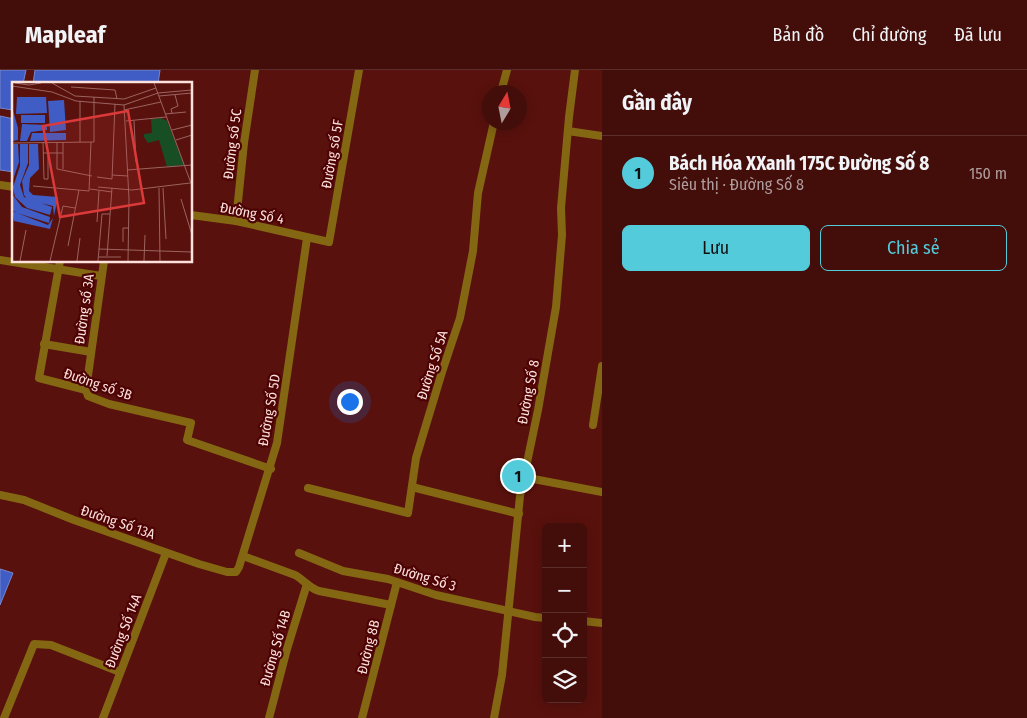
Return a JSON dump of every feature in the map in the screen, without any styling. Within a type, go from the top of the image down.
[{"type":"street","name":"Đường số 5C","points":[[236,221],[244,143],[255,70]]},
{"type":"street","name":"Đường số 5F","points":[[308,238],[329,242],[359,70]]},
{"type":"street","points":[[503,85],[507,70]]},
{"type":"street","name":"Đường Số 8","points":[[494,718],[502,675],[520,496],[538,410],[556,307],[562,242],[561,208],[575,70]]},
{"type":"street","name":"Đường Số 5A","points":[[308,488],[408,513],[416,458],[460,318],[473,251],[478,193],[492,130]]},
{"type":"street","points":[[568,131],[602,136]]},
{"type":"street","name":"Đường Số 4","points":[[192,215],[236,221],[308,238]]},
{"type":"street","name":"Đường Số 5D","points":[[227,572],[236,572],[239,567],[271,469],[282,413],[308,238]]},
{"type":"street","points":[[20,262],[59,266],[101,276]]},
{"type":"street","name":"Đường số 3A","points":[[86,390],[104,262]]},
{"type":"street","name":"Đường số 3B","points":[[59,266],[39,378],[86,390],[88,396],[109,404],[191,423],[187,440],[271,469]]},
{"type":"street","points":[[44,344],[91,352]]},
{"type":"street","points":[[593,425],[602,366]]},
{"type":"street","points":[[523,477],[602,492]]},
{"type":"street","points":[[412,486],[519,514]]},
{"type":"street","name":"Đường Số 13A","points":[[0,495],[24,500],[166,553],[227,572]]},
{"type":"street","name":"Đường Số 14A","points":[[103,718],[166,553]]},
{"type":"street","name":"Đường Số 3","points":[[299,553],[343,571],[397,582],[436,595],[542,617]]},
{"type":"street","points":[[243,556],[295,575],[319,591],[391,606]]},
{"type":"street","name":"Đường 8B","points":[[362,718],[397,582]]},
{"type":"street","name":"Đường Số 14B","points":[[269,718],[306,584]]},
{"type":"street","points":[[587,621],[602,623]]},
{"type":"street","points":[[4,718],[34,644],[51,645],[120,672]]},
{"type":"water","points":[[0,70],[26,70],[23,82],[12,82],[12,110],[0,108]]},
{"type":"water","points":[[35,70],[160,70],[158,82],[33,82]]},
{"type":"water","points":[[0,116],[12,119],[12,172],[0,170]]},
{"type":"water","points":[[0,569],[13,573],[0,605]]},
{"type":"place","name":"Bách Hóa XXanh 175C Đường Số 8","points":[[518,476]]}]
